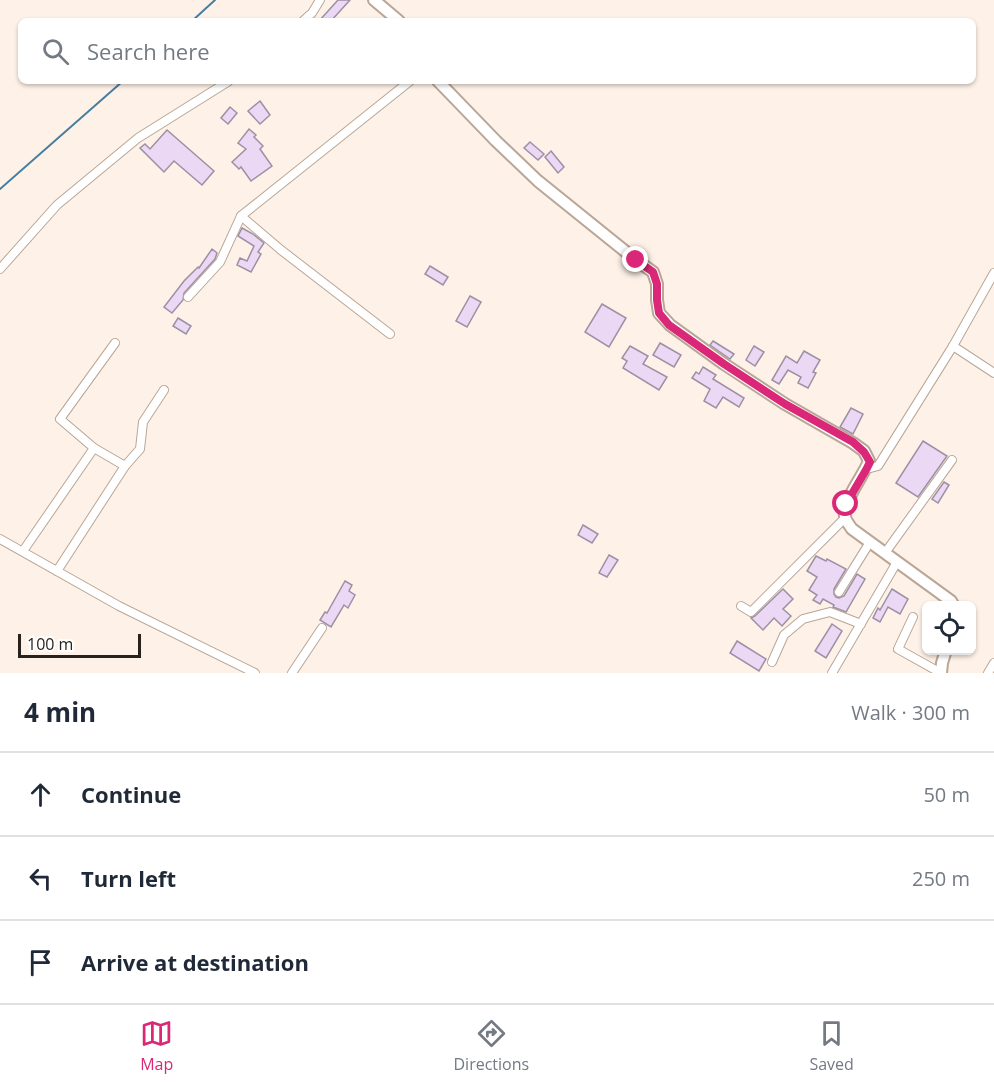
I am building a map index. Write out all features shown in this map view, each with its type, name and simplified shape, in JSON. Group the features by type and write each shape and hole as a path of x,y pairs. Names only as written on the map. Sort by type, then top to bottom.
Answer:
{"street":[{"path":"306,18 320,0"},
{"path":"374,0 395,18"},
{"path":"0,269 57,205 129,145 225,84"},
{"path":"188,297 220,262 241,216 406,84"},
{"path":"441,84 538,181 653,272 657,284 659,313 669,325 785,404 853,442 864,452 870,462 846,504 845,518 852,529 951,601"},
{"path":"241,216 281,250 390,334"},
{"path":"867,468 878,466 953,346 994,273"},
{"path":"115,344 60,419 94,448 125,466"},
{"path":"953,346 994,373"},
{"path":"57,571 125,466 140,449 143,422 164,390"},
{"path":"23,551 94,448"},
{"path":"885,553 952,460"},
{"path":"741,606 751,612 845,518"},
{"path":"0,538 119,606 255,673"},
{"path":"838,592 870,542"},
{"path":"832,673 897,562"},
{"path":"772,662 784,635 803,619 830,612 861,624"},
{"path":"913,617 898,649 941,673 945,655"},
{"path":"292,673 322,628"},
{"path":"988,673 994,663"}],"building":[{"path":"338,0 350,0 334,18 322,18"},
{"path":"260,101 270,115 260,124 248,111"},
{"path":"230,107 237,113 228,124 221,118"},
{"path":"249,129 263,146 260,149 272,166 251,181 241,167 239,169 232,162 246,149 238,143"},
{"path":"167,130 214,171 202,185 174,161 164,172 140,148 145,144 150,149"},
{"path":"530,142 544,154 538,160 524,148"},
{"path":"551,151 564,167 558,173 545,157"},
{"path":"242,228 264,243 251,272 237,265 240,258 247,261 254,246 238,236"},
{"path":"212,249 217,253 215,259 184,293 183,300 172,313 164,307 184,281 199,268"},
{"path":"430,266 448,277 443,285 425,274"},
{"path":"470,296 481,302 467,327 456,321"},
{"path":"602,304 626,318 609,347 585,332"},
{"path":"178,318 191,326 186,334 173,326"},
{"path":"713,341 734,354 730,359 710,345"},
{"path":"660,343 681,355 674,367 653,355"},
{"path":"630,346 648,356 643,364 667,377 659,390 623,368 627,361 622,358"},
{"path":"754,346 764,352 755,366 746,360"},
{"path":"804,351 820,360 808,388 798,383 801,377 788,370 779,384 772,380 786,356 797,363"},
{"path":"703,367 716,375 713,379 744,398 739,407 723,397 716,408 704,401 710,389 692,378 696,372 699,374"},
{"path":"851,408 863,414 853,434 840,427"},
{"path":"923,441 947,456 918,497 896,483"},
{"path":"944,482 949,485 938,503 932,499"},
{"path":"583,525 598,534 592,543 578,535"},
{"path":"609,555 618,560 607,577 599,573"},
{"path":"816,556 846,569 834,589 836,597 844,596 857,574 865,579 846,612 833,607 834,605 823,599 820,604 813,600 817,595 809,590 817,577 807,571"},
{"path":"345,581 352,585 349,591 355,595 348,608 344,605 331,627 320,620 325,612 327,613"},
{"path":"783,589 793,599 783,609 791,616 782,626 774,618 763,630 751,618"},
{"path":"892,589 908,599 900,614 888,607 880,622 873,618"},
{"path":"832,624 842,631 826,658 815,651"},
{"path":"737,641 766,659 759,671 730,653"}],"waterway":[{"path":"195,18 215,0"},
{"path":"0,189 120,84"}],"route":[{"path":"636,260 653,272 657,284 659,313 669,325 785,404 853,442 864,452 870,462 846,504"}]}
